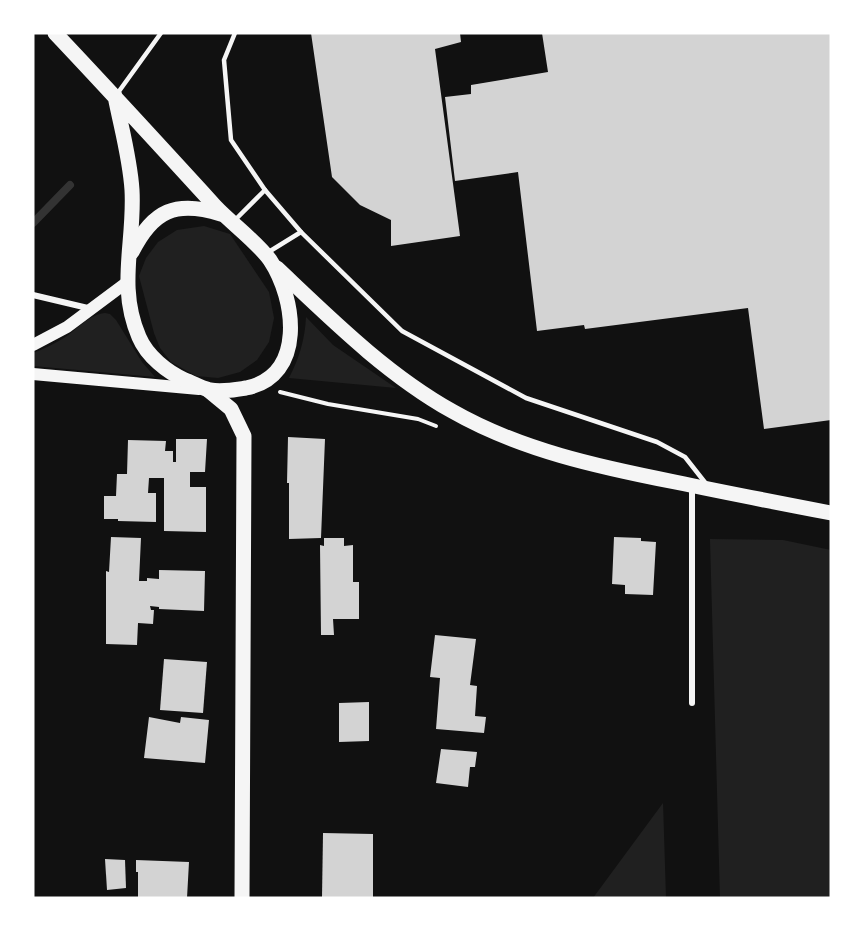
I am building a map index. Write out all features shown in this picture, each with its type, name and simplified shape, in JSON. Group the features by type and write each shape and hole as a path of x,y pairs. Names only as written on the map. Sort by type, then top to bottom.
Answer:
{"main road":[{"path":"55,33 228,219 329,317 407,381 459,415 484,428 561,456 623,472 831,513"},
{"path":"115,96 132,189 132,220 126,283 131,314 140,340 156,361 172,374 208,389 231,409 244,436 242,898"},
{"path":"128,260 142,232 161,214 181,207 202,208 228,219"},
{"path":"33,374 226,392 256,386 275,373 286,357 291,332 291,313 284,290 267,257"},
{"path":"33,345 68,327 126,283"}],"street":[{"path":"33,295 93,309"},
{"path":"692,485 692,703"}],"lane":[{"path":"115,96 161,33"},
{"path":"235,33 224,60 231,140 265,190 301,232 402,331 526,398 657,442 685,457 710,489"},
{"path":"228,219 265,190"},
{"path":"267,257 301,232"}],"path":[{"path":"256,386 328,404 418,419 440,428"}],"shaded area":[{"path":"204,226 230,234 269,292 274,318 269,342 257,360 240,372 218,378 196,376 171,362 160,348 139,276 146,258 158,242 177,230"},
{"path":"110,314 116,320 142,362 155,377 33,366 33,353 64,338 93,316"},
{"path":"306,317 333,345 396,388 289,378 301,349"},
{"path":"710,539 783,540 831,550 831,898 720,898"},
{"path":"663,803 666,898 593,898"}],"building":[{"path":"311,33 460,33 461,42 435,49 460,236 391,246 391,220 360,205 332,177"},
{"path":"542,33 831,33 831,420 764,429 748,308 585,329 584,325 537,331 518,172 455,181 445,97 471,94 471,85 548,72"},
{"path":"288,437 325,439 321,538 289,539"},
{"path":"176,439 207,439 205,472 190,472 190,487 206,487 206,532 164,531 164,478 149,478 148,493 156,493 156,522 104,519 104,496 116,496 117,474 127,474 128,440 166,441 165,451 173,451 173,462 176,462"},
{"path":"111,537 141,538 139,581 147,581 147,578 159,579 159,570 205,571 204,611 159,609 159,607 150,606 151,610 154,610 153,624 138,623 137,645 106,644 106,571 109,572"},
{"path":"614,537 641,538 641,541 656,542 653,595 625,594 625,585 612,584"},
{"path":"324,538 344,538 344,546 353,545 353,582 359,582 359,619 333,619 334,635 321,635 320,545 324,546"},
{"path":"435,635 476,639 470,685 477,686 475,716 486,717 484,733 436,729 440,678 430,677"},
{"path":"164,659 207,662 203,713 160,710"},
{"path":"369,702 369,741 339,742 339,703"},
{"path":"149,717 180,723 181,717 209,720 205,763 144,758"},
{"path":"441,749 477,752 475,767 470,767 468,787 436,783"},
{"path":"323,833 373,834 373,898 322,898"},
{"path":"105,859 125,860 126,888 107,890"},
{"path":"136,860 189,862 187,898 138,898"}],"waterway":[{"path":"33,223 70,185"}]}
